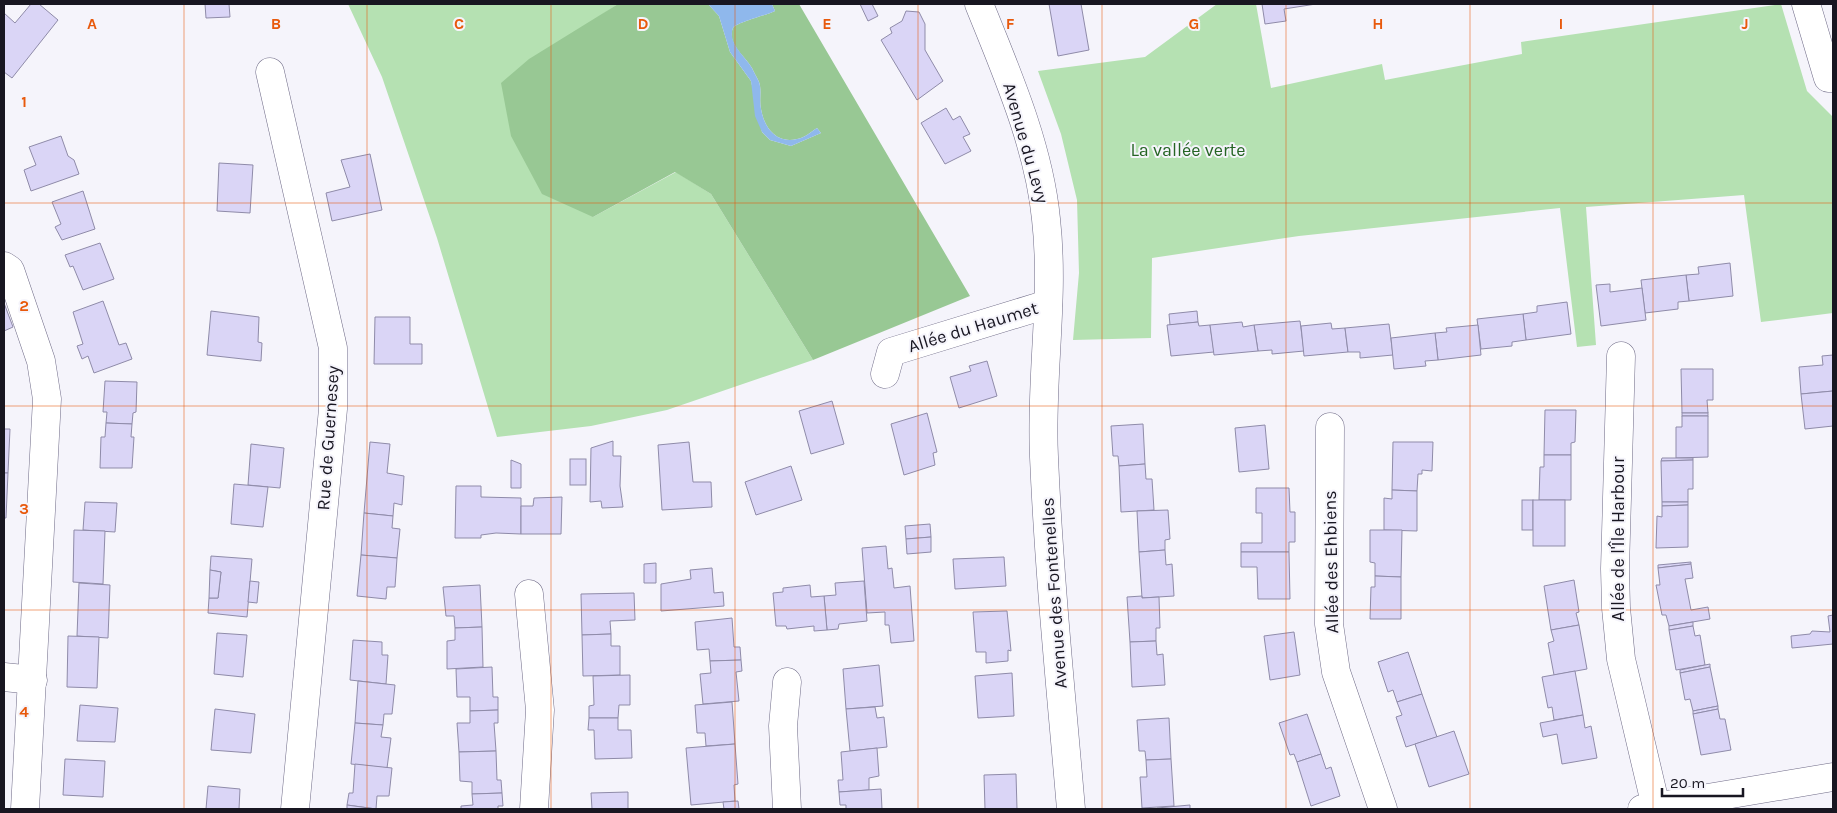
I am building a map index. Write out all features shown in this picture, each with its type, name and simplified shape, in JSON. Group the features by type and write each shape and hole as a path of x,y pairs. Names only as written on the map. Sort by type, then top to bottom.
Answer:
{"street":[{"name":"Avenue du Levy","path":"979,4 1012,88 1035,162 1046,217 1049,261 1045,376"},
{"path":"1806,4 1828,78 1833,78"},
{"name":"Rue de Guernesey","path":"270,72 333,348 333,409 295,809"},
{"path":"4,266 10,270 41,361 47,399 25,809"},
{"name":"Allée du Haumet","path":"884,374 891,352 1048,304"},
{"name":"Allée de l'Île Harbour","path":"1621,356 1615,569 1616,608 1622,659 1649,808"},
{"name":"Avenue des Fontenelles","path":"1045,376 1043,454 1071,809"},
{"name":"Allée des Ehbiens","path":"1330,426 1329,624 1336,672 1382,809"},
{"path":"529,594 540,710 534,809"},
{"path":"4,677 33,680"},
{"path":"787,682 783,726 787,809"},
{"path":"1649,808 1833,777"}],"green space":[{"path":"348,4 618,4 603,14 593,217 676,172 711,194 813,360 667,410 591,426 497,437 437,238 382,77"},
{"path":"618,4 708,4 719,16 730,52 751,81 762,132 770,140 791,146 821,133 817,128 807,135 790,140 783,139 772,133 765,122 760,106 759,82 752,68 734,44 732,34 735,26 775,11 772,4 799,4 970,296 813,360 711,194 675,172 593,217 542,194 511,136 501,83 529,59"},
{"name":"La vallée verte","path":"1217,4 1256,4 1271,88 1382,64 1385,80 1522,54 1521,42 1781,4 1807,91 1833,117 1833,313 1761,322 1744,195 1586,207 1596,345 1577,347 1560,208 1299,236 1152,258 1151,338 1073,340 1079,273 1077,200 1061,134 1038,71 1145,57"}],"water":[{"path":"708,4 772,4 775,11 735,26 732,34 733,39 759,82 760,106 765,122 772,133 783,139 790,140 807,135 817,128 821,133 791,146 770,140 762,132 755,116 751,81 730,52 719,16"}],"building":[{"path":"31,4 39,4 58,20 12,78 4,72 4,13 15,23"},
{"path":"205,4 229,4 230,17 206,18"},
{"path":"860,4 872,4 878,16 868,21"},
{"path":"1049,4 1081,4 1089,50 1058,56"},
{"path":"1262,4 1316,4 1284,9 1286,21 1265,24"},
{"path":"906,11 919,12 925,24 925,50 943,81 917,100 881,40 892,33 890,28 902,21"},
{"path":"946,108 953,120 960,116 970,134 963,137 971,151 945,164 921,123"},
{"path":"61,136 68,156 74,160 79,174 31,191 24,170 36,165 29,147"},
{"path":"370,154 382,210 332,221 326,193 350,187 341,160"},
{"path":"219,163 253,165 250,213 217,211"},
{"path":"83,191 95,229 62,240 55,227 61,224 52,202"},
{"path":"100,243 114,279 83,290 73,266 70,267 65,255"},
{"path":"1730,263 1733,296 1689,301 1686,275 1699,274 1698,267"},
{"path":"1686,275 1689,301 1678,302 1678,309 1645,313 1641,280"},
{"path":"1610,284 1610,292 1642,288 1646,320 1601,326 1596,285"},
{"path":"103,301 119,345 126,343 132,359 94,373 88,356 82,359 77,346 83,344 73,312"},
{"path":"1567,302 1571,334 1526,340 1523,314 1537,312 1537,306"},
{"path":"4,303 13,327 4,331"},
{"path":"211,311 259,317 258,342 262,343 261,361 207,355"},
{"path":"1197,311 1198,322 1170,325 1169,314"},
{"path":"1523,314 1526,340 1512,342 1512,346 1481,349 1477,319"},
{"path":"375,317 410,317 410,344 422,344 422,364 374,364"},
{"path":"1300,321 1304,351 1272,354 1272,350 1258,351 1254,325"},
{"path":"1198,322 1199,326 1210,325 1214,352 1171,356 1167,325"},
{"path":"1242,322 1243,327 1254,325 1258,351 1214,355 1210,325"},
{"path":"1331,323 1332,329 1345,328 1348,352 1304,356 1301,326"},
{"path":"1389,324 1393,355 1360,358 1360,352 1348,352 1345,328"},
{"path":"1478,325 1481,355 1438,360 1435,333 1447,332 1446,328"},
{"path":"1435,333 1438,360 1425,361 1426,366 1394,369 1391,338"},
{"path":"1833,355 1833,391 1801,394 1799,367 1823,365 1822,356"},
{"path":"987,361 997,396 959,408 950,377 971,371 969,366"},
{"path":"1681,369 1713,369 1713,400 1707,400 1708,413 1682,413"},
{"path":"105,381 137,382 136,412 133,413 132,424 106,423 107,412 103,412"},
{"path":"1833,391 1833,426 1805,429 1801,394"},
{"path":"832,401 844,444 811,454 799,411"},
{"path":"1545,410 1576,410 1575,442 1571,443 1571,455 1544,455"},
{"path":"927,413 937,452 933,453 935,465 904,475 891,424"},
{"path":"1682,413 1708,413 1708,416 1682,416"},
{"path":"1682,416 1708,416 1708,457 1676,458 1676,427 1682,427"},
{"path":"106,423 132,424 131,437 134,437 132,468 100,468 101,437 105,437"},
{"path":"1143,424 1145,464 1119,466 1118,456 1113,456 1111,426"},
{"path":"1265,425 1269,469 1239,472 1235,428"},
{"path":"4,429 10,429 8,473 4,473"},
{"path":"613,441 613,456 621,456 620,486 623,507 602,508 601,501 590,502 591,448"},
{"path":"370,442 390,444 387,473 404,476 402,505 394,503 393,516 364,513"},
{"path":"689,442 693,482 711,482 712,507 662,510 658,445"},
{"path":"1393,442 1433,442 1432,471 1422,470 1422,474 1418,474 1417,491 1392,490"},
{"path":"251,444 284,448 280,488 248,485"},
{"path":"1544,455 1571,455 1571,500 1539,500 1540,467 1544,467"},
{"path":"1662,458 1693,458 1693,460 1661,461"},
{"path":"570,459 586,459 586,485 570,485"},
{"path":"511,460 521,464 521,488 511,488"},
{"path":"1693,460 1693,489 1688,489 1688,502 1662,502 1661,461"},
{"path":"1145,464 1146,479 1152,479 1154,510 1121,512 1119,466"},
{"path":"791,466 802,500 756,515 745,482"},
{"path":"4,473 8,473 6,518 4,518"},
{"path":"234,484 268,487 263,527 231,524"},
{"path":"456,486 481,486 481,497 521,498 521,534 496,533 481,535 481,538 455,538"},
{"path":"1256,488 1289,488 1290,512 1295,512 1295,542 1289,542 1289,552 1241,552 1241,543 1262,543 1262,513 1256,513"},
{"path":"1392,490 1417,491 1417,531 1384,530 1384,498 1392,499"},
{"path":"562,497 561,534 521,534 521,506 533,506 534,498"},
{"path":"1522,500 1533,500 1533,530 1522,530"},
{"path":"1533,500 1565,500 1565,546 1533,546"},
{"path":"85,502 117,503 115,532 83,530"},
{"path":"1662,502 1688,502 1688,505 1662,506"},
{"path":"1688,505 1688,547 1656,548 1657,516 1662,517 1662,506"},
{"path":"1168,510 1170,539 1165,540 1165,550 1139,552 1137,511"},
{"path":"364,513 393,516 392,528 400,529 397,558 361,555"},
{"path":"930,524 931,537 906,539 905,526"},
{"path":"74,530 105,531 103,584 73,582"},
{"path":"1370,530 1402,530 1401,577 1375,576 1375,563 1370,562"},
{"path":"931,537 931,552 907,554 906,539"},
{"path":"886,546 888,569 892,568 894,588 910,586 914,641 891,643 889,625 885,625 885,612 867,613 862,548"},
{"path":"1165,550 1166,565 1172,564 1174,596 1142,598 1139,552"},
{"path":"1241,552 1289,552 1290,599 1258,599 1257,567 1241,567"},
{"path":"361,555 397,558 395,587 387,587 386,599 357,596"},
{"path":"211,556 252,559 247,617 208,613 209,598 218,598 221,572 210,570"},
{"path":"1004,557 1006,586 955,589 953,559"},
{"path":"1691,562 1691,564 1658,568 1658,565"},
{"path":"656,563 656,583 644,583 644,564"},
{"path":"1691,564 1693,578 1685,579 1691,610 1708,607 1710,619 1669,626 1666,615 1662,615 1656,585 1660,585 1658,568"},
{"path":"712,568 714,593 723,592 724,606 661,611 661,584 691,579 690,570"},
{"path":"210,570 221,572 218,598 209,598"},
{"path":"1375,576 1401,577 1401,619 1370,619 1371,587 1375,587"},
{"path":"1574,580 1579,612 1576,613 1579,625 1551,630 1544,586"},
{"path":"250,581 259,582 257,603 248,602"},
{"path":"864,581 867,621 839,624 838,629 827,630 824,596 836,595 835,583"},
{"path":"79,583 110,585 108,638 77,636"},
{"path":"480,585 482,627 455,628 454,616 446,616 443,587"},
{"path":"810,585 811,597 824,596 827,630 814,631 814,626 787,629 786,626 776,626 773,593 783,592 783,588"},
{"path":"634,593 635,620 610,621 611,634 582,635 581,594"},
{"path":"1142,596 1142,598 1159,597 1160,628 1156,628 1156,641 1130,642 1127,597"},
{"path":"1007,611 1011,651 1008,650 1008,661 986,663 986,652 976,652 973,612"},
{"path":"1833,615 1833,644 1792,648 1791,636 1810,634 1812,631 1830,632 1828,616"},
{"path":"732,618 734,647 740,647 741,660 710,661 709,649 697,650 695,622"},
{"path":"1693,622 1693,626 1669,630 1669,626"},
{"path":"1579,625 1587,669 1554,675 1548,643 1554,641 1551,630"},
{"path":"1693,626 1695,636 1700,635 1705,665 1676,670 1669,630"},
{"path":"482,627 483,667 447,669 447,641 455,640 455,628"},
{"path":"1294,632 1300,675 1270,680 1264,636"},
{"path":"217,633 247,635 243,677 214,674"},
{"path":"611,634 611,646 620,646 620,675 583,676 582,635"},
{"path":"68,636 99,637 97,688 67,687"},
{"path":"353,640 382,642 382,655 388,655 386,684 350,680"},
{"path":"1156,641 1157,655 1163,654 1165,685 1132,687 1130,642"},
{"path":"1408,652 1422,694 1397,702 1393,690 1388,692 1378,662"},
{"path":"741,660 742,671 736,672 739,701 703,704 700,674 711,673 710,661"},
{"path":"1710,664 1710,667 1680,673 1680,670"},
{"path":"879,665 883,706 846,709 843,669"},
{"path":"492,667 493,697 498,697 498,710 470,711 470,697 457,697 456,669"},
{"path":"1710,667 1718,706 1693,711 1690,699 1685,700 1680,673"},
{"path":"1575,671 1583,715 1554,720 1552,707 1548,708 1542,677"},
{"path":"1012,673 1014,716 978,718 975,676"},
{"path":"630,675 630,705 619,705 618,718 589,718 589,706 594,705 593,676"},
{"path":"358,681 395,685 392,714 384,714 383,725 355,723"},
{"path":"1422,694 1437,737 1406,747 1396,717 1402,715 1397,702"},
{"path":"732,702 735,744 706,746 705,733 697,733 695,705"},
{"path":"80,705 118,708 115,742 77,741"},
{"path":"1718,706 1718,709 1693,714 1693,711"},
{"path":"875,707 877,718 884,717 887,747 850,751 846,709"},
{"path":"215,709 255,714 251,753 211,750"},
{"path":"1718,709 1720,719 1725,719 1731,750 1701,755 1693,714"},
{"path":"498,710 498,723 494,723 496,751 459,752 457,723 470,723 470,711"},
{"path":"1307,714 1321,754 1297,762 1294,754 1290,755 1279,723"},
{"path":"1583,715 1585,728 1591,726 1597,758 1562,764 1557,734 1543,737 1540,723"},
{"path":"589,718 618,718 618,730 631,730 632,758 595,759 594,730 588,730"},
{"path":"1169,718 1171,759 1146,760 1145,751 1139,751 1137,720"},
{"path":"355,723 383,725 381,737 391,738 387,768 351,764"},
{"path":"1454,731 1469,774 1429,787 1415,744"},
{"path":"735,744 738,784 734,785 735,801 691,805 686,748"},
{"path":"877,748 879,776 869,778 869,790 839,792 838,780 843,780 841,752"},
{"path":"496,751 497,780 501,780 502,793 472,794 472,782 460,781 459,752"},
{"path":"1321,754 1326,769 1331,767 1340,796 1311,806 1297,762"},
{"path":"65,759 105,761 103,797 63,795"},
{"path":"1171,759 1174,806 1142,808 1140,777 1147,777 1146,760"},
{"path":"355,764 392,768 389,796 377,796 376,809 347,805 349,793 353,793"},
{"path":"1016,774 1017,809 985,809 984,775"},
{"path":"208,786 240,789 239,809 206,809"},
{"path":"881,789 882,809 846,809 846,805 840,805 839,792"},
{"path":"628,792 628,809 592,809 591,793"},
{"path":"502,793 503,806 498,806 498,809 461,809 461,806 473,805 472,794"},
{"path":"738,801 739,809 724,809 723,802"},
{"path":"347,805 376,809 347,809"},
{"path":"1190,805 1190,809 1157,808"}]}
